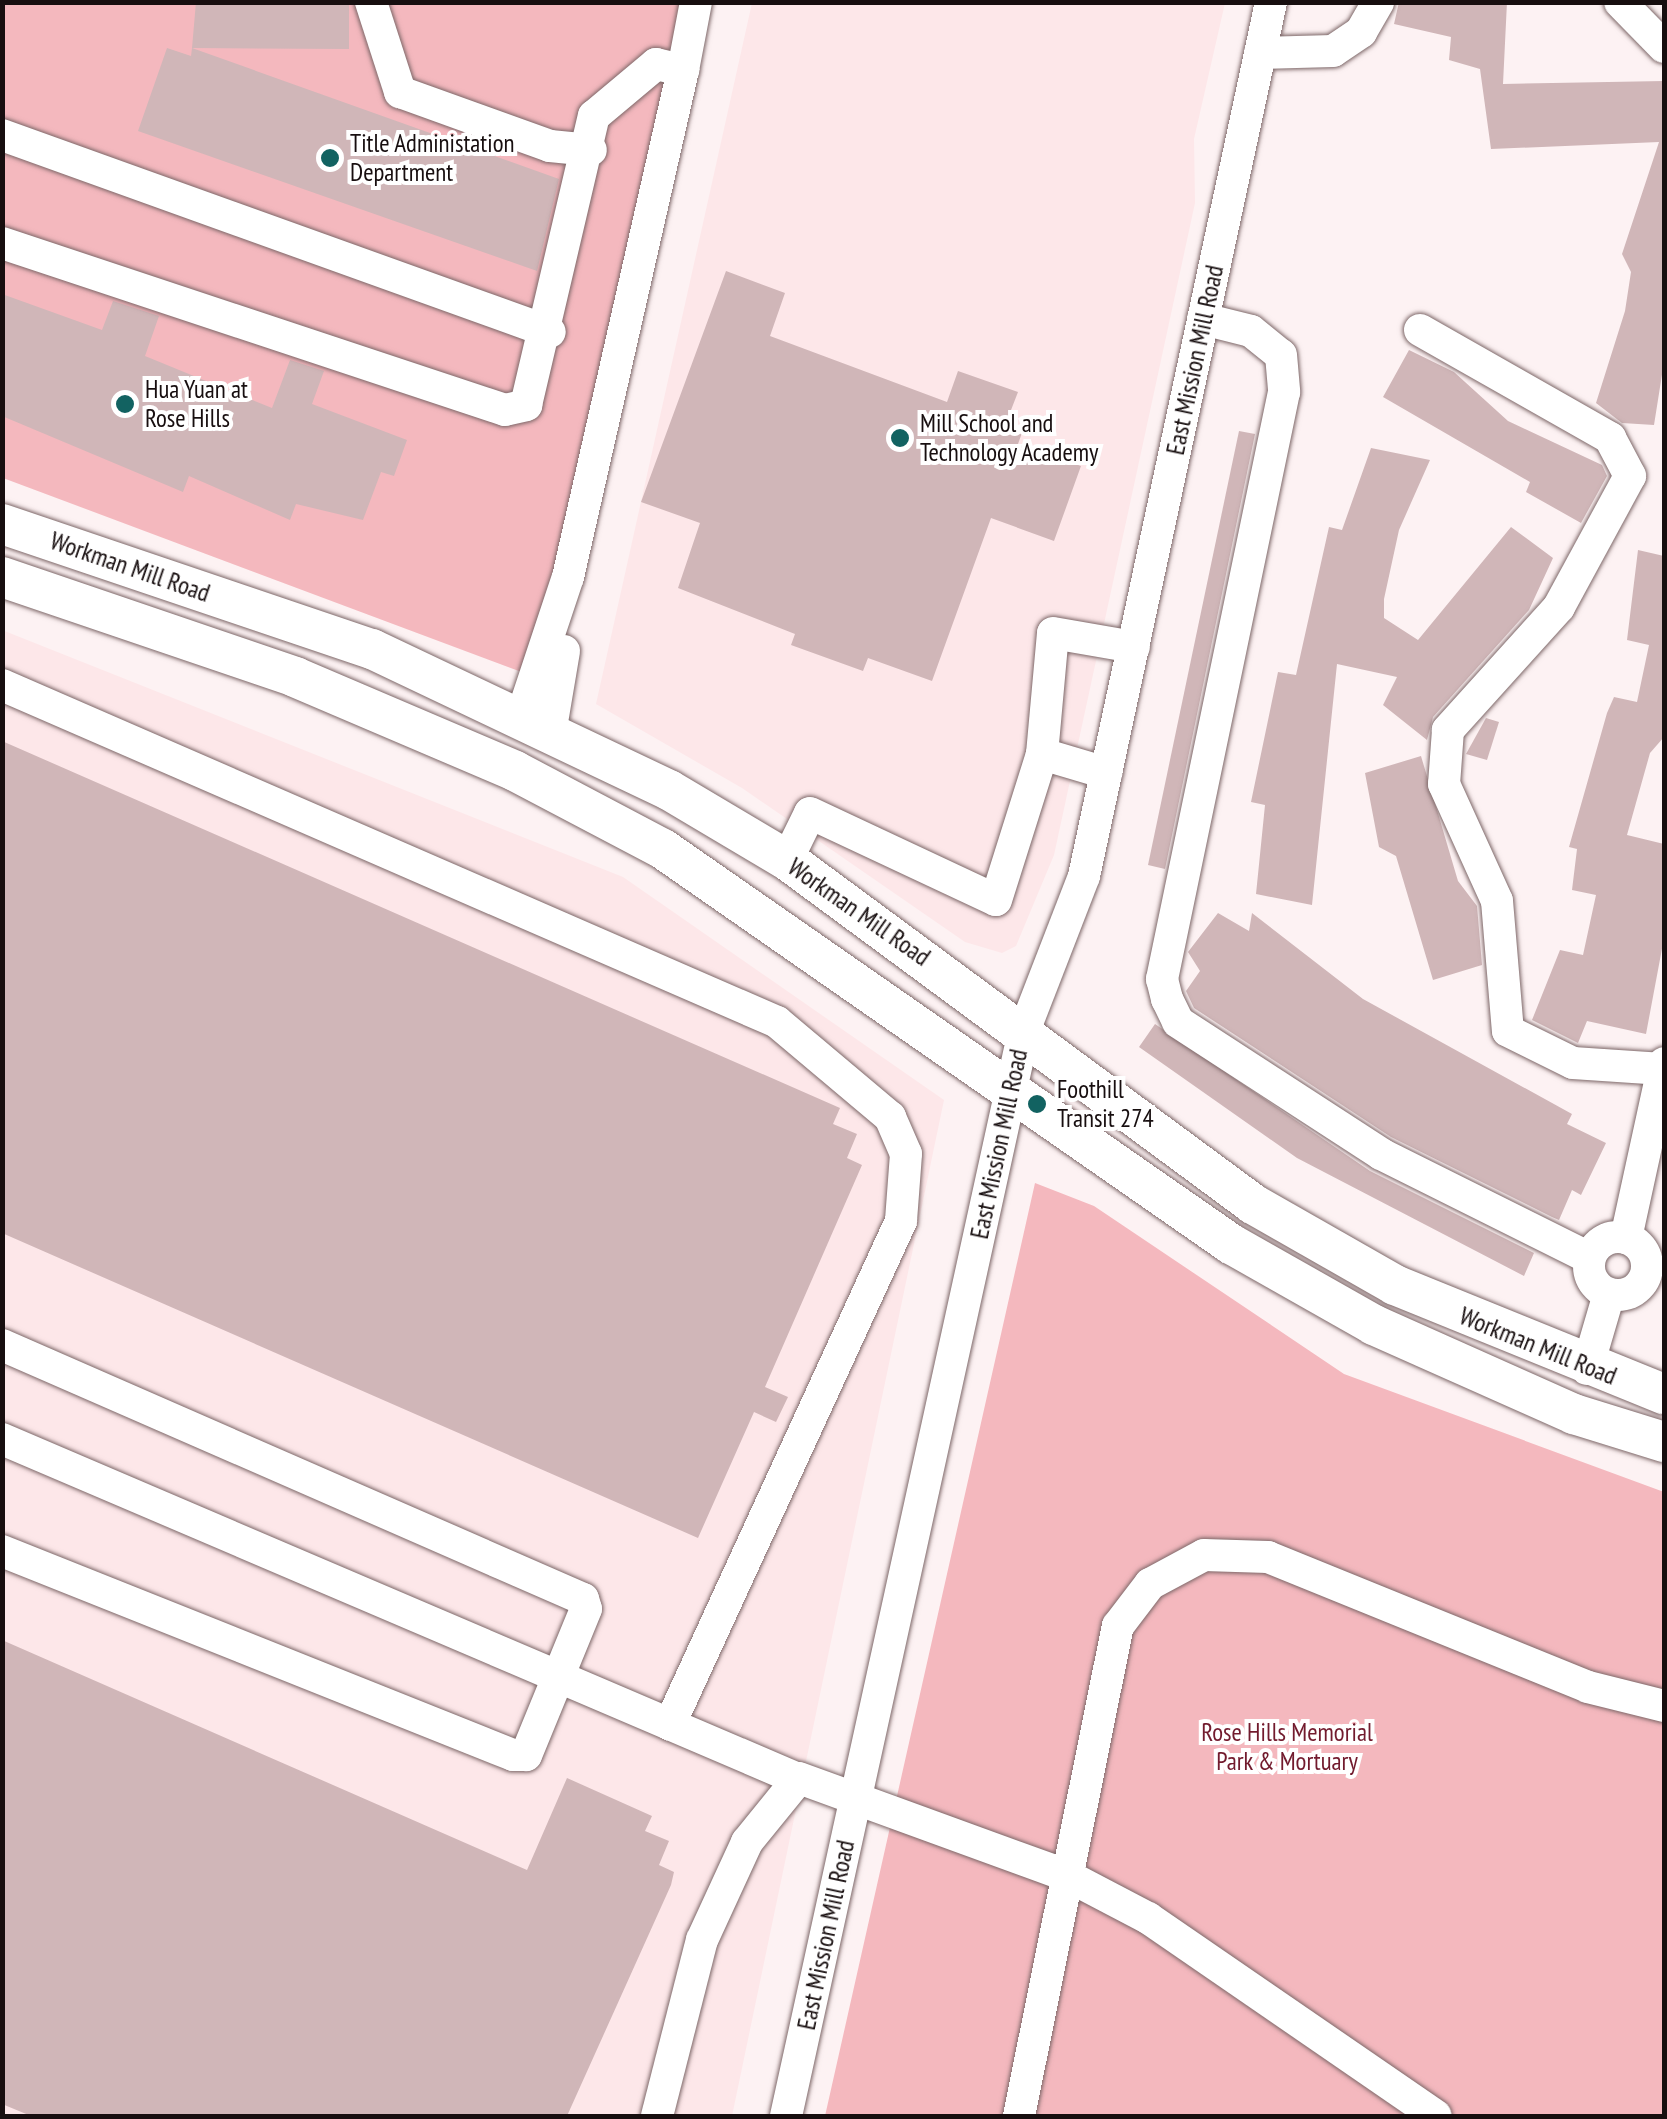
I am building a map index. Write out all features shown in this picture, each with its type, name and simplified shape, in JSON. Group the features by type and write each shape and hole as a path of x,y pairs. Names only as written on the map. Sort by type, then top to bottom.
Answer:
{"main road":[{"name":"Workman Mill Road","path":"2,524 372,649 537,721 787,860 1024,1031 1253,1204 1394,1285 1587,1369 1664,1394"},
{"name":"Workman Mill Road","path":"2,577 295,676 516,771 663,849 1012,1086 1231,1244 1374,1326 1574,1414 1664,1442"},
{"path":"295,676 363,684 515,744 536,743 537,721"},
{"path":"1574,1414 1664,1427"}],"street":[{"path":"371,2 400,92 550,146 590,150"},
{"path":"537,721 696,2"},
{"name":"East Mission Mill Road","path":"786,2116 1024,1031 1084,876 1271,2"},
{"path":"1260,53 1333,51 1361,32 1378,2"},
{"path":"1620,2 1664,47"},
{"path":"2,243 505,410 535,395 590,150 594,116 656,64 683,70"},
{"path":"2,135 550,332"},
{"path":"1204,319 1251,331 1281,355 1284,392 1162,979 1166,999 1178,1022 1381,1154 1590,1258"},
{"path":"1420,330 1610,438 1630,476 1559,607 1448,730 1444,784 1497,902 1508,1031 1573,1063 1664,1066 1626,1238"},
{"path":"787,860 810,813 996,900 1042,754 1054,633 1134,647"},
{"path":"2,685 778,1022 890,1117 906,1154 900,1221 670,1724"},
{"path":"1042,754 1106,772"},
{"path":"1587,1369 1607,1307 1632,1292 1646,1275 1644,1253 1626,1238 1604,1240 1590,1258 1592,1280 1607,1307"},
{"path":"2,1345 582,1599 558,1676 526,1756 513,1755 2,1550"},
{"path":"2,1439 798,1779 1066,1874 1148,1918 1436,2116"},
{"path":"1019,2116 1118,1626 1150,1584 1204,1555 1268,1557 1588,1687 1664,1706"},
{"path":"657,2116 702,1940 746,1842 798,1779"}],"shaded area":[{"name":"Mill School and Technology Academy","path":"752,3 1225,3 1194,139 1195,203 1054,855 1016,946 1002,953 965,942 742,788 596,704"},
{"path":"2,630 623,877 944,1100 732,2116 3,2116"}],"green space":[{"path":"2,3 697,3 535,677 3,478"},
{"name":"Rose Hills Memorial Park & Mortuary","path":"1035,1183 1094,1206 1344,1374 1664,1492 1664,2116 825,2116"}],"building":[{"path":"196,2 349,2 349,49 192,48"},
{"path":"1399,2 1507,2 1503,84 1664,81 1664,362 1654,425 1622,423 1596,403 1625,311 1631,272 1622,254 1659,142 1491,149 1480,69 1449,60 1451,37 1394,24"},
{"path":"167,48 191,56 192,48 559,179 537,271 138,131"},
{"path":"726,271 785,293 770,336 947,402 958,371 1018,392 1006,423 1023,430 1018,444 1081,466 1054,541 991,518 932,681 868,658 863,671 791,645 795,634 678,588 700,523 641,502"},
{"name":"Hua Yuan at Rose Hills","path":"2,294 102,330 113,301 159,316 145,356 272,408 290,360 324,371 312,404 407,440 394,476 381,472 363,520 296,504 290,520 189,476 183,492 2,416"},
{"path":"1409,350 1454,372 1508,421 1602,465 1607,476 1581,523 1526,492 1530,482 1383,397"},
{"path":"1239,431 1255,434 1165,869 1148,865"},
{"path":"1371,448 1430,460 1399,530 1384,599 1384,618 1418,640 1511,527 1553,558 1529,610 1433,717 1427,740 1383,705 1397,677 1337,664 1312,905 1256,894 1265,805 1251,802 1278,672 1296,675 1329,527 1342,530"},
{"path":"1638,550 1664,556 1664,737 1650,753 1627,835 1664,844 1664,938 1646,1034 1587,1021 1578,1043 1532,1020 1560,950 1583,955 1596,895 1572,890 1577,849 1569,847 1614,697 1637,702 1649,645 1627,640"},
{"path":"1486,718 1499,722 1487,760 1466,754"},
{"path":"2,741 840,1108 833,1124 857,1134 847,1158 862,1165 765,1387 788,1397 776,1422 754,1412 698,1538 2,1233"},
{"path":"1421,756 1458,881 1477,906 1482,965 1433,980 1396,856 1379,847 1365,773"},
{"path":"1218,913 1249,931 1252,913 1363,999 1572,1114 1567,1124 1606,1143 1581,1195 1572,1190 1559,1220 1552,1217 1391,1137 1194,1008 1186,991 1200,971 1188,952"},
{"path":"1155,1024 1370,1171 1534,1253 1524,1276 1297,1158 1139,1047"},
{"path":"2,1640 527,1870 567,1778 652,1816 645,1831 669,1841 659,1865 674,1872 671,1885 567,2116 31,2116 2,2104"}],"place":[{"name":"Title Administation Department","path":"330,158"},
{"name":"Hua Yuan at Rose Hills","path":"125,404"},
{"name":"Mill School and Technology Academy","path":"900,438"},
{"name":"Foothill Transit 274","path":"1037,1104"}]}
